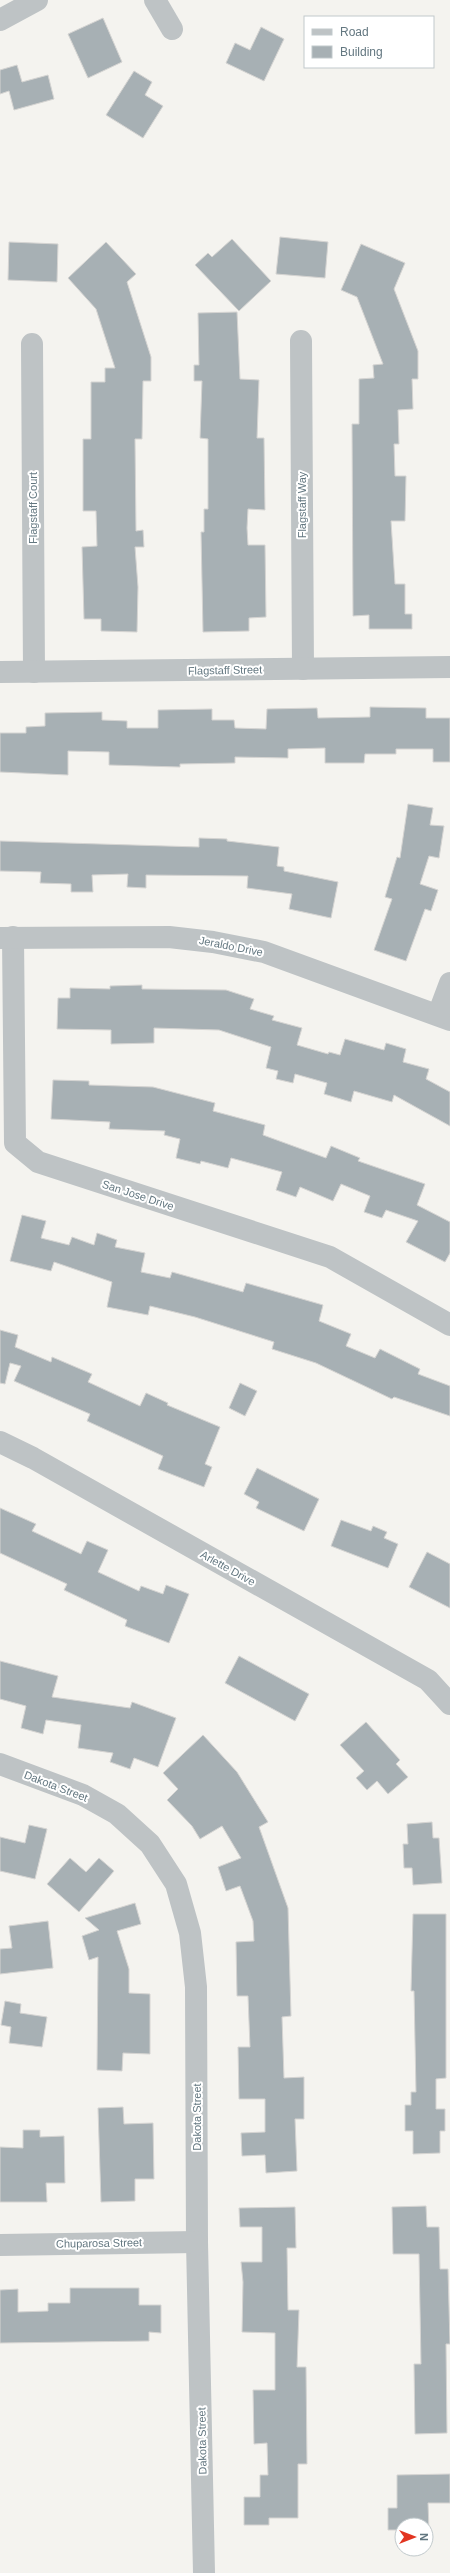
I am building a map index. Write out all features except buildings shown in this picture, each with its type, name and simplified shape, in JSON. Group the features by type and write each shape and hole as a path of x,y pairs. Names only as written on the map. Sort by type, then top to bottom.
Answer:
{"street":[{"path":"0,20 37,0"},
{"path":"155,0 172,29"},
{"name":"Flagstaff Way","path":"301,341 302,669"},
{"name":"Flagstaff Court","path":"32,344 34,672"},
{"name":"Flagstaff Street","path":"0,672 450,667"},
{"name":"Jeraldo Drive","path":"7,938 169,937 213,942 264,952 444,1017"},
{"name":"San Jose Drive","path":"7,938 15,1143 38,1162 330,1257 450,1325"},
{"path":"444,1017 450,983"},
{"name":"Arlette Drive","path":"0,1442 40,1462 428,1680 450,1704"},
{"name":"Dakota Street","path":"0,1764 83,1795 117,1814 150,1844 176,1884 190,1933 196,1987 197,2242 204,2573"},
{"name":"Chuparosa Street","path":"0,2245 197,2242"}]}
